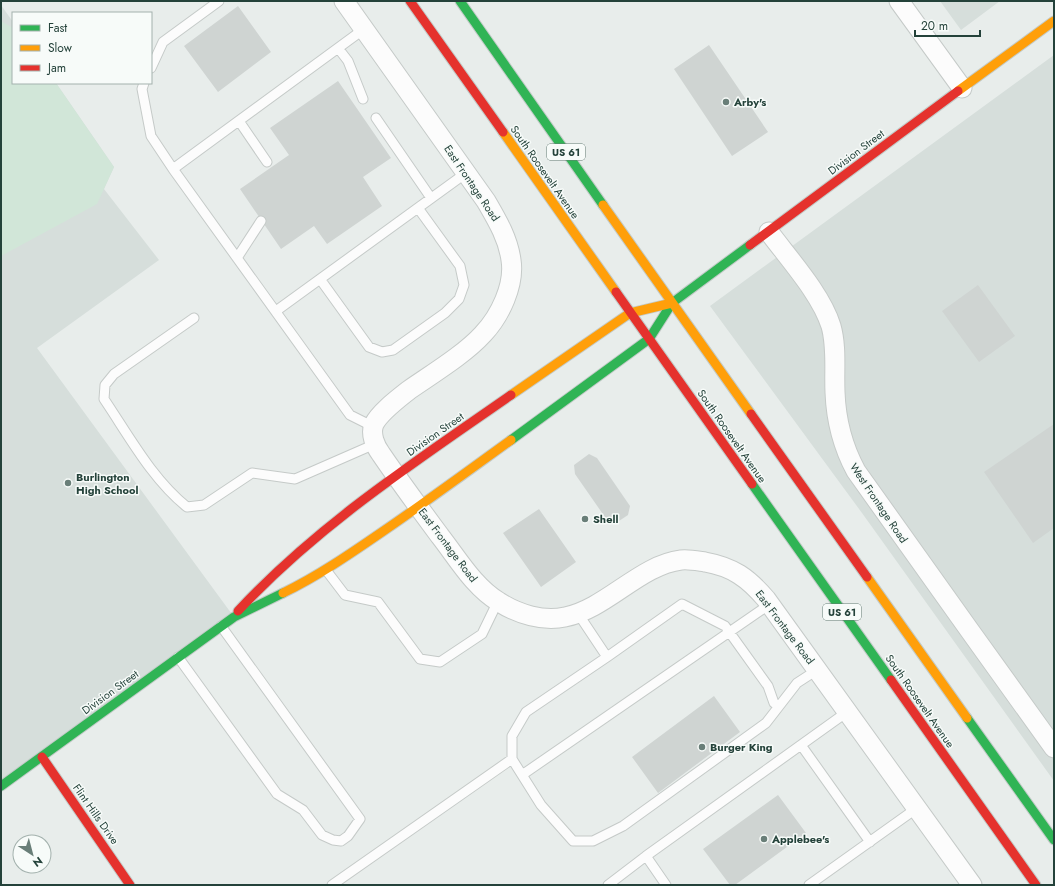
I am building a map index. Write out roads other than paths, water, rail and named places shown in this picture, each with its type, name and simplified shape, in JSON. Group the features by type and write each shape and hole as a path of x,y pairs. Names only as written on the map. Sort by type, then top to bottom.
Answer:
{"main road":[{"name":"South Roosevelt Avenue","path":"410,1 1036,885"},
{"name":"US 61","path":"460,1 672,303 1054,840"},
{"name":"Division Street","path":"1,786 234,617 300,585 326,570 419,507 649,339 672,303 1054,21"},
{"name":"Division Street","path":"234,617 259,588 290,558 396,476 630,313 672,303"},
{"name":"Flint Hills Drive","path":"42,757 130,885"}],"street":[{"name":"East Frontage Road","path":"344,1 466,173 498,222 507,241 512,262 511,276 506,296 496,316 484,334 466,350 400,398 380,415 374,423 374,436 378,450 396,476 472,578 498,601 515,611 547,618 565,618 580,613 597,604 648,572 666,564 681,560 720,565 737,572 752,584 770,604 972,885"},
{"path":"899,1 962,88"},
{"name":"West Frontage Road","path":"769,232 812,289 825,310 831,326 835,353 835,393 839,421 844,444 856,471 1054,748"}],"lane":[{"path":"152,66 163,42 219,1"},
{"path":"173,169 364,29"},
{"path":"338,48 348,61 363,99"},
{"path":"144,84 142,89 151,136 173,169 350,415 374,436 295,479 252,473 204,505 187,508 177,499 150,468 104,399 105,385 114,374 194,318"},
{"path":"376,118 431,198"},
{"path":"239,121 267,162"},
{"path":"276,311 466,173"},
{"path":"320,279 369,347 382,352 394,350 431,324 459,299 464,285 460,266 418,208"},
{"path":"237,258 262,221"},
{"path":"326,570 345,595 378,602 420,659 440,662 482,634 498,601"},
{"path":"779,706 774,703 768,686 725,626 682,604 526,712 512,736 512,759 541,805 573,841 593,840 623,826 766,723 779,706 796,683 817,670"},
{"path":"522,774 770,604"},
{"path":"580,613 583,621 607,657"},
{"path":"178,657 278,794 303,810 322,835 333,840 341,841 348,836 360,819 221,626"},
{"path":"608,885 646,856 848,712"},
{"path":"801,745 870,842"},
{"path":"332,885 512,759"},
{"path":"809,885 917,808"},
{"path":"646,856 666,885"}],"place":[{"name":"Arby's","path":"726,102"},
{"name":"Burlington High School","path":"68,483"},
{"name":"Shell","path":"585,519"},
{"name":"Burger King","path":"702,747"},
{"name":"Applebee's","path":"764,839"}]}
